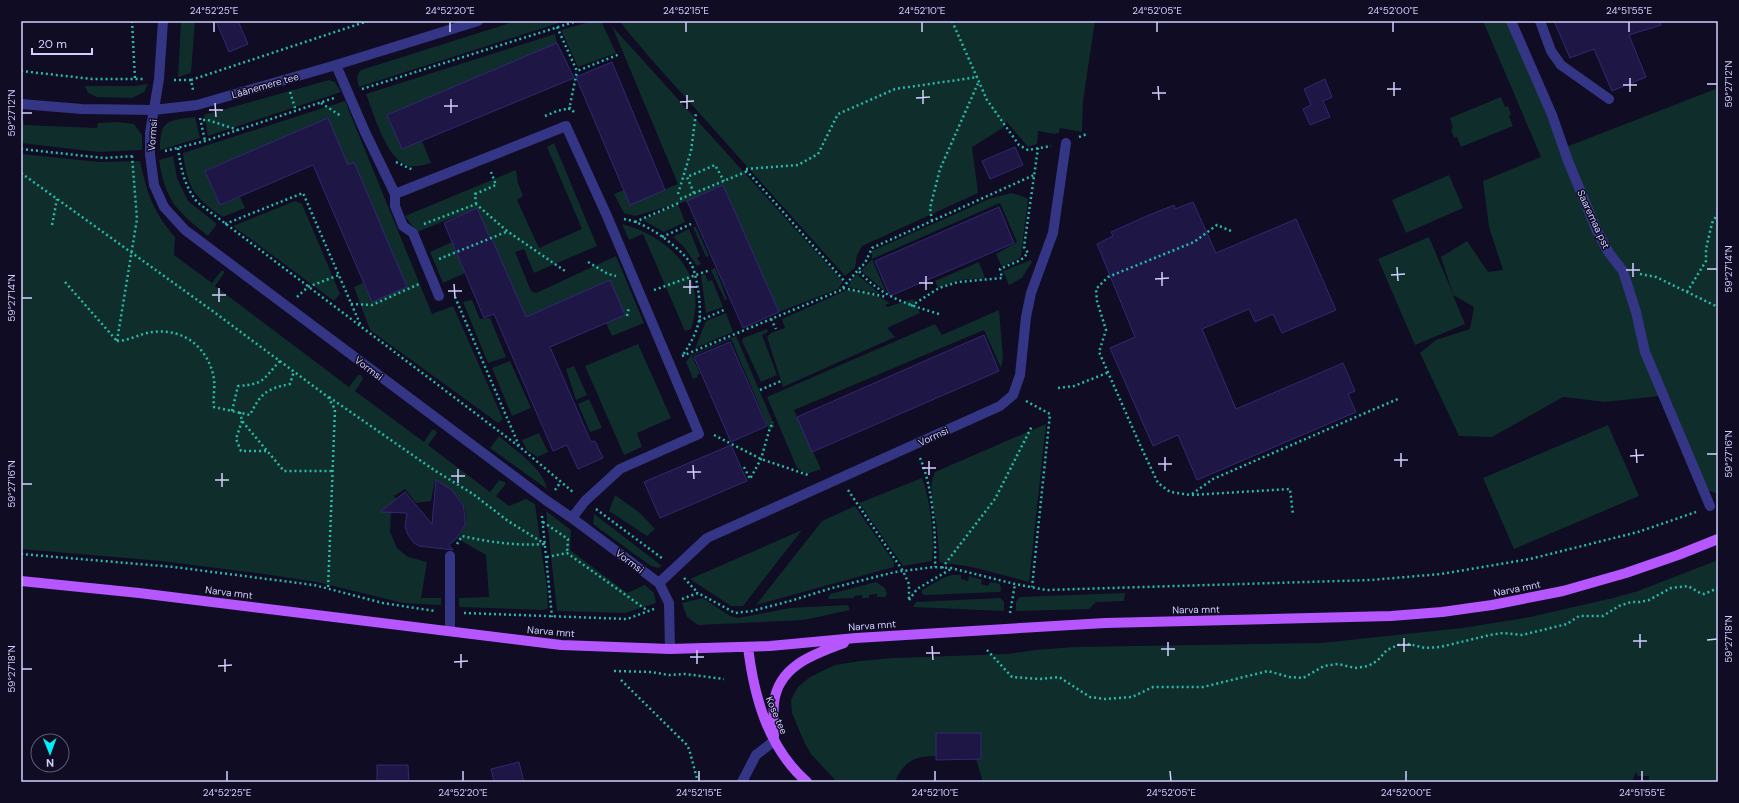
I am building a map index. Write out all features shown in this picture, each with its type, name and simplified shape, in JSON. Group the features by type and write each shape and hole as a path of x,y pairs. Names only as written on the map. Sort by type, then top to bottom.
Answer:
{"main road":[{"name":"Narva mnt","path":"21,581 155,595 561,645 670,649 748,647 856,638 1105,623 1383,616 1442,612 1492,605 1564,591 1626,573 1718,539"},
{"path":"774,741 776,696 781,682 787,673 806,658 856,638"},
{"name":"Kose tee","path":"748,647 756,697 774,741 792,766 807,782"}],"street":[{"name":"Vormsi","path":"163,21 159,79 150,132 150,155 154,185 164,207 185,230 547,502 572,518 659,583 669,603 670,649"},
{"name":"Läänemere tee","path":"21,104 82,109 154,110 197,105 336,65 478,21"},
{"name":"Saaremaa pst","path":"1511,21 1552,115 1568,161 1597,231 1609,253 1623,271 1636,312 1644,352 1710,506"},
{"path":"1540,21 1551,51 1561,65 1609,99"},
{"path":"336,65 395,194 395,206 403,226 413,233 439,296"},
{"path":"395,194 566,126 641,295 698,434 620,468 585,501 572,518"},
{"path":"1013,395 1020,375 1026,317 1031,293 1054,233 1066,143"},
{"name":"Vormsi","path":"659,583 708,538 1000,406 1013,395"},
{"path":"450,556 450,631"},
{"path":"742,782 756,755 774,741"}],"path":[{"path":"132,21 135,79"},
{"path":"21,71 92,78 191,80 367,21"},
{"path":"364,96 361,90 577,21"},
{"path":"952,21 987,100 1019,145 1028,150 1066,143 1087,134"},
{"path":"557,27 577,71 566,126"},
{"path":"577,71 620,54"},
{"path":"635,222 681,201 694,193 748,171 746,170 798,165 818,154 838,114 895,89 978,77"},
{"path":"191,80 205,141"},
{"path":"932,221 930,208 940,169 979,81"},
{"path":"21,149 104,158 150,155 205,141 348,94"},
{"path":"540,119 557,111 570,108"},
{"path":"678,194 691,151 696,113"},
{"path":"200,120 208,120 238,130"},
{"path":"178,148 183,179 189,192 197,202 520,448 560,483 675,569 698,593 735,613 752,611 840,586 903,571 934,567 951,568 1046,590 1363,580 1441,574 1530,559 1638,532 1681,518 1710,506"},
{"path":"911,306 939,288 958,282 1002,278 1000,269 1021,260 1028,253 1024,247 1038,148"},
{"path":"117,341 133,253 137,219 132,156"},
{"path":"487,158 496,185 476,194 476,204 507,231 565,271"},
{"path":"395,161 413,170 420,168"},
{"path":"694,193 687,177 715,165 724,180"},
{"path":"748,171 846,283"},
{"path":"21,173 133,253 328,397 434,470 473,494 508,522 545,544"},
{"path":"668,362 841,290 865,263 872,248 1034,176"},
{"path":"225,224 303,193 361,327"},
{"path":"52,225 57,199"},
{"path":"422,225 476,204"},
{"path":"1688,292 1706,261 1706,250 1712,223 1718,213"},
{"path":"607,216 635,222 647,227 672,243 692,265 700,300 699,321 693,338 683,355"},
{"path":"662,237 691,224"},
{"path":"1231,231 1217,225 1194,242 1108,277 1096,289 1097,301 1106,330 1099,352 1107,373 1158,483 1170,492 1191,495 1290,489 1293,515"},
{"path":"434,261 507,231"},
{"path":"588,262 608,274 620,278"},
{"path":"641,295 710,270"},
{"path":"858,270 865,278 888,296 911,306 939,314"},
{"path":"1623,271 1656,277 1718,307"},
{"path":"287,306 308,287 338,275"},
{"path":"65,282 117,341"},
{"path":"351,304 372,305 421,283"},
{"path":"842,288 861,290 883,297 888,296"},
{"path":"439,296 452,291 520,448"},
{"path":"699,321 726,309"},
{"path":"771,320 776,329"},
{"path":"117,341 154,332 170,333 184,337 200,347 207,356 212,368 214,382 214,407 250,415 265,391 290,384 294,372"},
{"path":"232,411 238,386 253,385 262,382 280,361"},
{"path":"1058,388 1074,386 1107,373"},
{"path":"760,390 781,381"},
{"path":"1013,395 1050,414 1032,587"},
{"path":"328,397 335,409 328,589"},
{"path":"1191,495 1213,479 1400,398"},
{"path":"240,412 242,420 284,471 333,471"},
{"path":"242,420 236,439 241,451 266,451"},
{"path":"744,467 750,479 761,459 773,422"},
{"path":"942,568 995,499 1032,426"},
{"path":"698,434 715,435 761,459 812,476"},
{"path":"915,445 926,471 936,541 934,567"},
{"path":"840,478 903,571 909,584 909,600 917,589 951,568"},
{"path":"552,617 542,515 547,502 560,483"},
{"path":"543,522 568,540 567,554"},
{"path":"450,556 462,536 490,542 526,545 545,544"},
{"path":"21,554 174,567 314,585 384,603 450,612 626,619 698,593"},
{"path":"547,557 567,554 648,611"},
{"path":"1010,613 1015,584"},
{"path":"987,650 1012,677 1039,679 1059,677 1090,697 1105,699 1126,698 1138,695 1153,687 1203,687 1228,679 1268,671 1289,677 1303,678 1324,666 1338,664 1355,668 1368,666 1377,661 1387,650 1398,645 1409,644 1425,648 1440,647 1490,635 1503,633 1522,634 1567,624 1579,616 1603,616 1619,606 1631,602 1649,600 1671,588 1688,586 1704,594 1718,588"},
{"path":"561,617 561,623"},
{"path":"614,671 651,672 669,675 685,674 724,680"},
{"path":"622,680 686,744 689,749 698,782"}],"green space":[{"path":"181,21 195,21 191,73 178,77"},
{"path":"516,21 565,21 359,87 357,78 361,70"},
{"path":"593,21 601,21 616,53 578,67 561,30"},
{"path":"619,21 1095,21 1083,101 1082,132 1060,128 1059,133 1054,134 1038,131 1037,144 1028,147 1006,121 1003,128 972,147 978,193 862,246 857,255 855,268 845,276 650,58"},
{"path":"1483,21 1507,21 1561,149 1718,88 1718,494 1707,490 1669,395 1605,402 1563,397 1492,437 1459,436 1420,353 1436,340 1470,329 1474,307 1453,295 1465,324 1415,345 1378,259 1429,237 1453,294 1441,257 1467,241 1488,272 1503,270 1489,227 1483,181 1541,157"},
{"path":"612,26 843,282 838,289 779,312 723,185 687,201 635,216 624,213 614,194 624,190 630,204 678,184"},
{"path":"555,34 557,43 387,115 402,149 422,141 431,163 418,166 409,166 399,160 392,153 381,134 366,94"},
{"path":"329,80 335,82 341,92 208,136 204,115"},
{"path":"148,84 144,92 132,98 97,97 88,93 85,86 134,86"},
{"path":"1501,97 1505,107 1508,106 1511,115 1509,116 1513,126 1461,147 1457,137 1454,138 1450,118"},
{"path":"345,101 432,314 453,306 503,419 498,423 370,330 354,287 363,283 372,302 407,287 354,163 348,165 328,118 205,171 220,205 240,197 245,208 223,217 205,204 194,191 190,183 183,153"},
{"path":"195,117 200,138 160,150 162,132 167,123 178,119"},
{"path":"21,119 23,119 24,125 97,128 98,123 118,122 134,124 142,135 142,150 98,152 21,143"},
{"path":"554,143 597,246 534,273 524,249 515,252 531,291 536,293 616,256 644,323 612,336 606,323 625,315 610,280 516,321 520,303 492,239 457,254 465,273 443,283 430,252 485,227 477,208 417,232 405,216 516,170 518,183 523,196 517,200 539,248 582,229 547,147"},
{"path":"21,154 100,162 140,161 145,183 152,202 161,219 175,237 174,255 212,283 221,271 224,271 215,286 349,387 358,375 361,375 363,379 355,391 424,442 432,430 435,430 437,433 428,445 490,492 499,480 505,482 505,485 496,496 509,506 526,499 535,504 547,589 548,608 544,610 459,607 459,598 489,597 486,555 458,539 466,522 465,508 457,496 447,487 435,480 431,501 416,503 405,489 394,496 400,503 391,512 390,532 397,548 408,557 427,562 421,598 441,598 441,605 403,603 317,582 257,573 161,561 21,549"},
{"path":"173,156 177,178 188,201 217,224 208,236 180,212 169,196 159,160"},
{"path":"1449,175 1463,208 1406,233 1392,200"},
{"path":"1011,193 1028,199 1021,256 1002,267 996,254 1017,242 1000,203 872,259 872,251 989,199"},
{"path":"295,201 302,204 340,294 334,301 233,226"},
{"path":"678,204 685,222 664,232 643,220"},
{"path":"622,224 640,230 656,238 670,249 682,262 690,276 695,292 695,310 691,329 685,331 643,234 629,240"},
{"path":"693,227 696,227 709,256 706,257"},
{"path":"689,229 700,256 697,258 701,264 697,266 684,247 673,237"},
{"path":"872,259 886,292 861,271"},
{"path":"1031,260 1032,262 1022,278 1009,285 1003,271"},
{"path":"979,262 985,278 959,280 938,288 935,281"},
{"path":"715,268 727,299 725,300 711,270"},
{"path":"705,274 708,281 712,280 723,307 706,313 701,275"},
{"path":"857,274 880,294 848,287 852,279"},
{"path":"847,290 858,290 875,295 890,303 885,305 887,307 913,299 920,313 887,328 895,337 783,387 767,337 771,333 785,328 782,319"},
{"path":"472,300 480,319 490,318 506,357 488,363 463,302"},
{"path":"999,310 1003,357 1001,368 984,330 794,410 821,469 807,474 797,468 767,397 935,324 942,335"},
{"path":"726,313 733,332 695,348 706,321"},
{"path":"767,329 768,332 762,335 777,375 761,382 742,341 743,338"},
{"path":"736,336 775,427 769,429 731,339 692,356 700,374 697,375 698,377 693,379 686,362 691,355"},
{"path":"638,344 671,418 637,433 642,447 624,455 585,366"},
{"path":"510,361 531,408 512,416 492,368"},
{"path":"574,366 587,395 576,400 566,369"},
{"path":"589,399 602,428 590,432 578,404"},
{"path":"1046,424 1029,582 972,567 939,562 936,524 931,494 932,479 935,472"},
{"path":"1608,425 1639,496 1514,549 1483,478"},
{"path":"539,433 548,452 537,457 527,450 522,440"},
{"path":"499,436 528,460 540,474 547,489 490,448"},
{"path":"922,478 925,486 931,519 933,542 932,561 903,566 859,503"},
{"path":"615,495 640,513 655,529 647,536 609,511"},
{"path":"855,506 894,562 894,567 756,605 822,521"},
{"path":"546,511 571,530 570,550 627,593 645,585 654,593 656,603 625,613 557,611"},
{"path":"594,514 662,566 658,568 651,566 593,524"},
{"path":"802,530 743,606 731,606 690,579"},
{"path":"1718,560 1718,782 1649,782 1649,776 1638,776 1636,772 1632,782 983,782 976,759 981,759 980,733 936,733 936,756 922,757 911,761 902,769 895,782 837,782 811,754 805,744 792,713 791,700 798,687 810,677 835,665 893,658 1008,654 1075,647 1321,643 1462,628 1530,617 1613,598 1638,591"},
{"path":"952,575 961,575 961,579 968,581 969,576 982,580 981,584 988,586 990,582 1000,584 1001,590 1000,592 922,594 922,590 943,578"},
{"path":"876,582 885,588 887,594 885,597 877,597 877,594 869,595 869,598 862,598 862,595 854,596 854,598 828,598 830,594"},
{"path":"1125,593 1124,601 1096,602 1089,609 1016,611 1016,602 1019,597"},
{"path":"703,598 730,616 738,618 790,608 848,605 850,610 804,620 698,625 687,617 682,603"},
{"path":"1000,598 1004,602 1004,611 913,607 916,602"}],"building":[{"path":"216,21 238,21 248,44 229,52"},
{"path":"1554,21 1660,21 1661,25 1629,35 1646,77 1612,91 1594,49 1570,58"},
{"path":"557,43 574,78 402,149 387,115"},
{"path":"612,62 665,190 630,205 576,77"},
{"path":"1325,79 1332,97 1323,101 1330,117 1310,125 1303,109 1311,105 1304,89"},
{"path":"328,118 348,165 354,162 407,287 372,302 313,165 220,205 205,171"},
{"path":"1015,147 1023,165 990,179 982,161"},
{"path":"723,185 779,312 743,328 687,201"},
{"path":"1193,202 1216,253 1296,219 1336,310 1282,333 1273,314 1255,322 1249,309 1202,329 1236,409 1343,363 1355,391 1348,394 1356,412 1197,480 1178,435 1153,446 1110,348 1135,337 1097,244 1113,236 1111,232 1147,216 1174,205 1175,209"},
{"path":"999,207 1014,243 890,296 875,261"},
{"path":"477,208 526,317 610,280 625,315 550,347 591,442 595,441 603,458 578,469 567,445 553,451 494,314 484,318 444,223"},
{"path":"984,335 999,371 812,452 797,417"},
{"path":"730,342 767,426 731,442 694,357"},
{"path":"731,445 747,481 660,518 644,482"},
{"path":"436,480 452,490 463,505 465,525 456,539 449,545 453,550 419,546 414,543 408,535 405,527 407,513 380,512 405,492 432,524"},
{"path":"936,733 981,733 981,759 936,760"},
{"path":"519,762 524,782 494,782 491,769"},
{"path":"377,765 408,765 409,782 377,782"}]}
